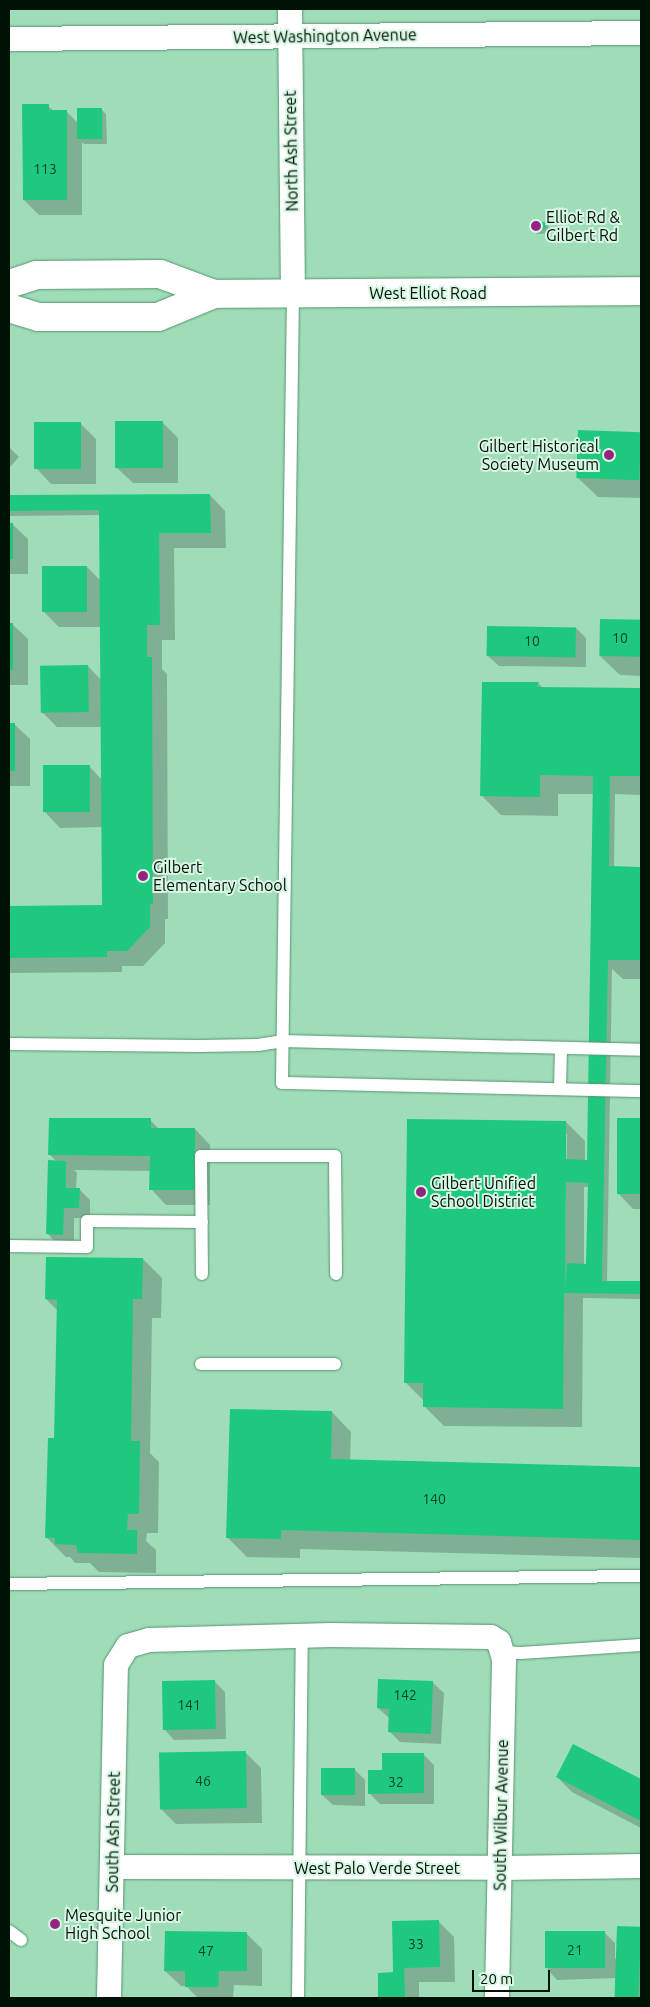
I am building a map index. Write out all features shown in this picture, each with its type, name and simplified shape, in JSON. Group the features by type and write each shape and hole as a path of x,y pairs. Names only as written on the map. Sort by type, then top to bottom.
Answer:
{"main road":[{"name":"West Elliot Road","path":"9,284 36,275 160,274 214,294 641,291"},
{"name":"West Elliot Road","path":"9,308 39,317 158,316 214,294"}],"street":[{"name":"North Ash Street","path":"290,9 293,294"},
{"name":"West Washington Avenue","path":"9,39 641,33"},
{"path":"302,1636 496,1645"},
{"name":"South Ash Street","path":"110,1998 116,1665 128,1646 149,1640 302,1636"},
{"name":"South Wilbur Avenue","path":"496,1645 504,1660 497,1998"},
{"name":"West Palo Verde Street","path":"112,1867 500,1868 641,1866"}],"lane":[{"path":"293,294 282,1083 641,1091"},
{"path":"9,1044 199,1046 258,1045 282,1040 641,1050"},
{"path":"560,1089 561,1048"},
{"path":"202,1274 201,1156 335,1156 336,1274"},
{"path":"9,1246 87,1247 88,1221 202,1222"},
{"path":"201,1364 335,1364"},
{"path":"9,1584 641,1576"},
{"path":"298,1998 302,1636"},
{"path":"496,1645 521,1653 641,1645"},
{"path":"9,1931 21,1940"}],"building":[{"path":"22,104 49,104 49,110 67,110 67,200 23,200"},
{"path":"77,108 102,108 102,139 77,139"},
{"path":"545,222 546,229 530,229 530,223"},
{"path":"115,421 163,421 163,468 115,468"},
{"path":"34,422 81,422 81,469 34,469"},
{"name":"Gilbert Historical Society Museum","path":"578,430 641,432 639,480 576,478"},
{"path":"210,494 211,533 159,533 160,625 147,625 147,657 152,657 153,904 150,904 150,927 127,951 107,951 107,957 9,958 9,906 102,905 99,510 9,511 9,495"},
{"path":"9,523 13,523 13,559 9,559"},
{"path":"42,566 87,566 87,612 42,612"},
{"path":"600,619 641,620 640,657 599,656"},
{"path":"9,623 13,623 13,670 9,670"},
{"path":"487,626 576,628 575,658 486,656"},
{"path":"88,665 89,712 41,713 40,666"},
{"path":"482,682 539,682 537,687 641,688 641,776 610,776 609,866 641,867 641,960 608,960 602,1281 641,1281 641,1294 564,1293 563,1409 423,1407 423,1383 404,1383 407,1119 566,1121 566,1159 587,1160 593,776 540,775 540,797 480,796","holes":["566,1182 588,1183 586,1264 567,1263 565,1289"]},
{"path":"9,723 15,723 15,771 9,771"},
{"path":"43,765 90,765 90,812 43,812"},
{"path":"49,1118 151,1118 151,1128 195,1128 195,1190 149,1190 150,1156 48,1155"},
{"path":"617,1118 641,1118 641,1194 617,1194"},
{"path":"48,1160 66,1161 66,1188 80,1188 79,1208 64,1208 63,1235 46,1234"},
{"path":"46,1257 143,1258 142,1299 133,1299 131,1441 140,1441 139,1514 128,1514 127,1530 137,1530 137,1554 78,1553 76,1545 55,1544 55,1538 45,1538 48,1438 54,1438 57,1300 45,1299"},
{"path":"230,1409 332,1411 331,1459 641,1467 641,1540 281,1530 281,1539 226,1538"},
{"path":"378,1679 433,1681 431,1734 388,1732 389,1709 377,1708"},
{"path":"215,1680 216,1729 163,1730 162,1681"},
{"path":"573,1744 641,1779 641,1821 556,1777"},
{"path":"246,1751 247,1808 160,1810 159,1753"},
{"path":"382,1753 424,1753 424,1793 368,1794 368,1770 382,1770"},
{"path":"321,1768 355,1768 355,1795 321,1795"},
{"path":"439,1920 440,1967 404,1968 405,1998 378,1998 378,1973 393,1972 392,1921"},
{"path":"617,1926 641,1927 639,1998 615,1997"},
{"path":"165,1931 247,1932 247,1971 219,1971 218,1987 185,1987 185,1971 164,1971"},
{"path":"545,1931 605,1931 605,1968 545,1968"}],"place":[{"name":"Elliot Rd & Gilbert Rd","path":"536,226"},
{"name":"Gilbert Historical Society Museum","path":"609,455"},
{"name":"Gilbert Elementary School","path":"143,876"},
{"name":"Gilbert Unified School District","path":"421,1192"},
{"name":"Mesquite Junior High School","path":"55,1924"}]}
